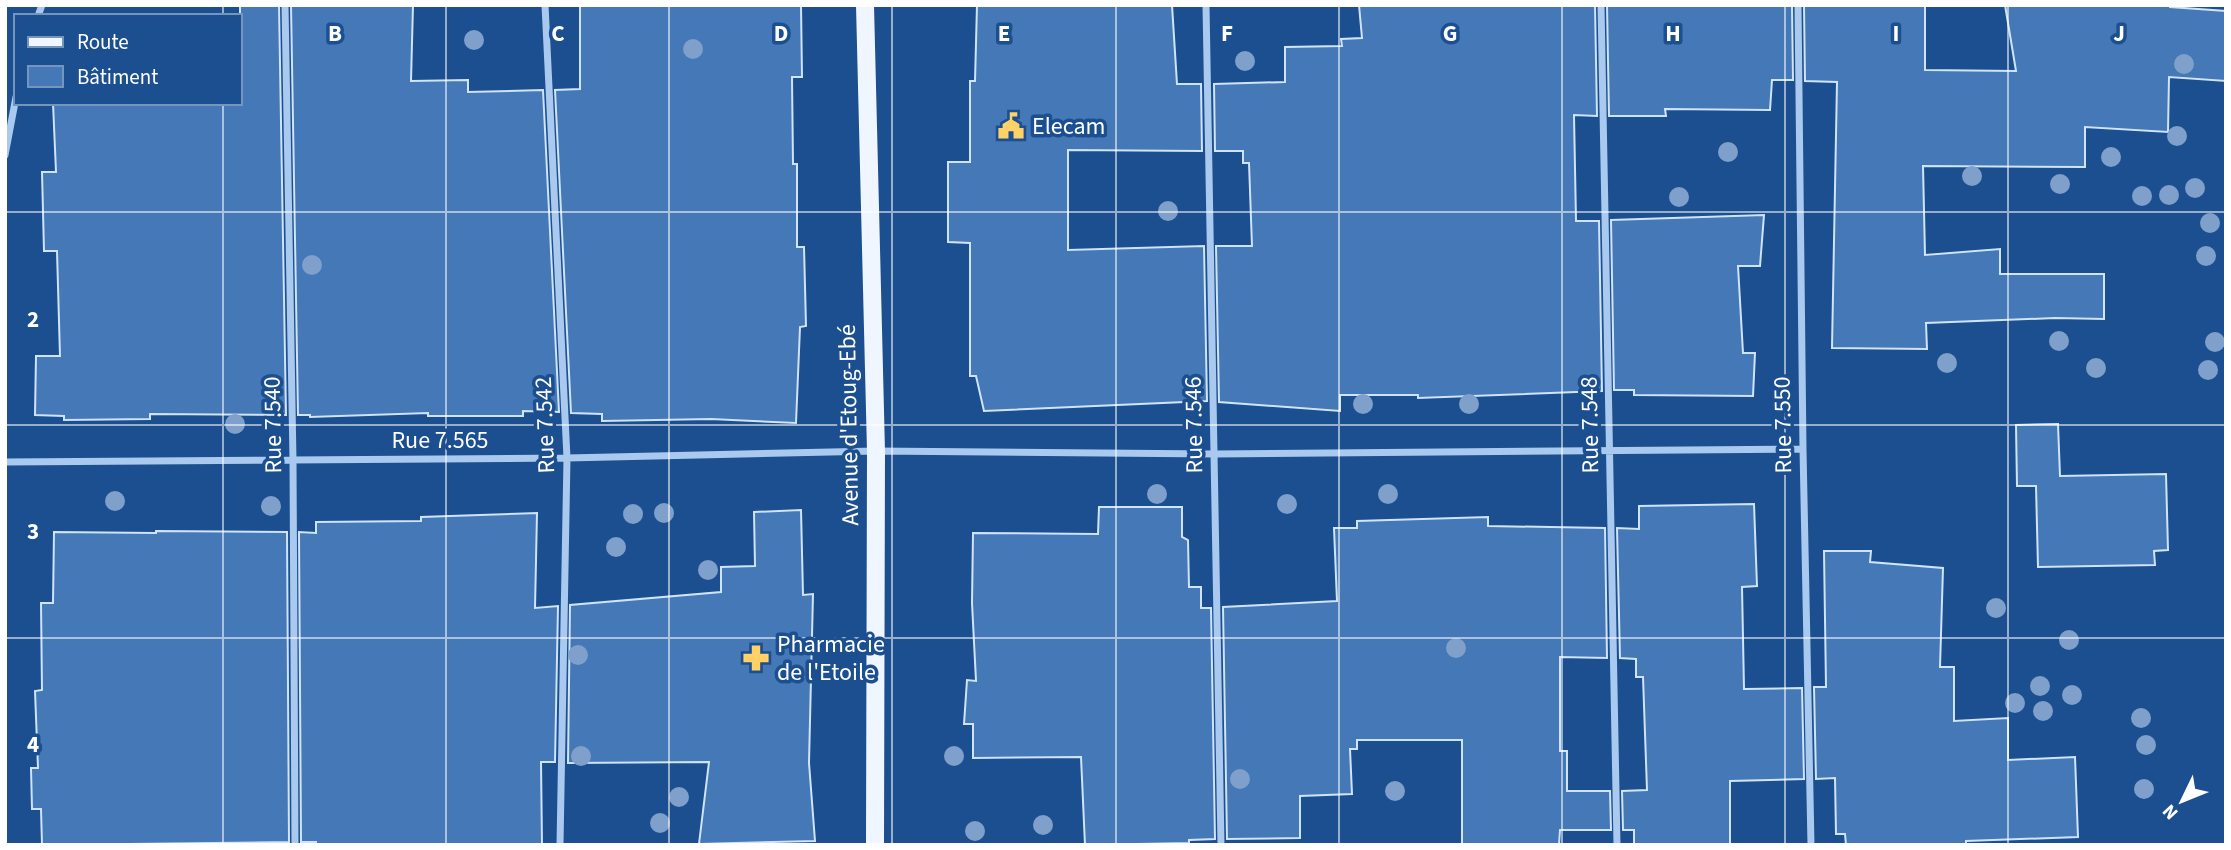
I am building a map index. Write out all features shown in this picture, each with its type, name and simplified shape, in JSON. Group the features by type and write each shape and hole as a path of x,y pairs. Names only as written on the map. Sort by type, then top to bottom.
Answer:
{"main road":[{"name":"Avenue d'Etoug-Ebé","path":"865,5 876,451 875,845"}],"street":[{"name":"Rue 7.540","path":"285,5 293,460 295,845"},
{"name":"Rue 7.542","path":"545,5 567,458 560,845"},
{"name":"Rue 7.546","path":"1206,5 1221,845"},
{"name":"Rue 7.548","path":"1601,5 1617,845"},
{"name":"Rue 7.550","path":"1798,5 1811,845"},
{"path":"5,155 14,105"},
{"name":"Rue 7.565","path":"5,462 567,458 876,451 1214,454 1803,449"}],"building":[{"path":"240,5 279,5 286,415 150,414 150,419 64,420 64,416 35,415 36,356 60,356 57,251 44,251 42,172 56,172 53,105 242,105"},
{"path":"291,5 413,5 411,81 468,80 468,92 543,90 559,412 523,411 523,416 428,416 428,413 310,417 298,415"},
{"path":"580,5 801,5 802,77 792,77 793,164 797,164 797,247 804,247 806,326 800,327 796,423 711,419 602,421 602,414 571,413 555,90 580,89"},
{"path":"977,5 1172,5 1177,84 1201,84 1202,151 1068,150 1068,250 1204,246 1207,401 984,411 976,376 970,376 970,243 948,242 948,162 970,162 970,81 975,81"},
{"path":"1359,5 1595,5 1597,116 1574,115 1576,221 1599,221 1602,391 1418,398 1418,395 1340,395 1340,411 1219,402 1216,246 1252,246 1249,163 1243,163 1243,151 1215,151 1214,84 1285,82 1285,47 1342,46 1341,39 1362,38"},
{"path":"1607,5 1792,5 1793,80 1772,80 1770,110 1665,109 1666,116 1609,116"},
{"path":"1804,5 1925,5 1925,70 2016,71 2005,5 2169,5 2226,11 2226,81 2169,77 2168,132 2085,127 2085,167 1923,166 1925,255 2000,249 2000,274 2104,274 2104,319 2055,318 1926,323 1927,349 1832,348 1837,82 1805,81"},
{"path":"1764,215 1760,266 1738,266 1743,353 1755,353 1753,396 1634,395 1634,390 1614,390 1611,220"},
{"path":"2058,424 2060,476 2166,474 2168,550 2154,551 2155,565 2038,567 2036,486 2017,486 2016,425"},
{"path":"1754,504 1757,586 1742,587 1744,689 1802,688 1804,779 1730,781 1730,845 1634,845 1634,830 1623,830 1622,791 1647,790 1643,677 1636,677 1636,659 1620,658 1617,528 1639,529 1639,506"},
{"path":"1099,507 1182,507 1182,537 1188,540 1189,587 1201,587 1201,608 1211,608 1215,839 1189,840 1189,843 1085,845 1081,757 973,758 973,724 964,724 967,680 976,681 972,603 973,533 1098,534"},
{"path":"801,510 803,595 813,594 809,763 815,841 699,844 709,762 568,763 570,605 721,592 721,567 755,566 754,512"},
{"path":"537,513 535,608 558,606 555,762 541,762 542,845 316,845 316,842 301,842 299,532 316,533 316,522 421,521 421,517"},
{"path":"1488,517 1488,526 1605,528 1607,658 1560,657 1560,751 1567,751 1567,791 1610,791 1611,830 1560,830 1559,845 1462,845 1462,740 1357,740 1357,749 1350,749 1352,794 1300,796 1300,838 1227,839 1223,607 1337,601 1334,528 1357,528 1357,521"},
{"path":"54,532 287,532 289,842 42,845 41,809 32,809 31,768 38,768 35,691 42,690 41,603 53,603"},
{"path":"1824,551 1871,551 1870,562 1943,568 1940,667 1954,667 1954,721 2008,718 2008,760 2075,757 2078,837 1966,841 1966,845 1846,845 1845,834 1836,834 1835,778 1816,779 1814,687 1826,687"}],"place":[{"name":"Elecam","path":"1011,126"},
{"name":"Pharmacie de l'Etoile","path":"756,658"}]}
